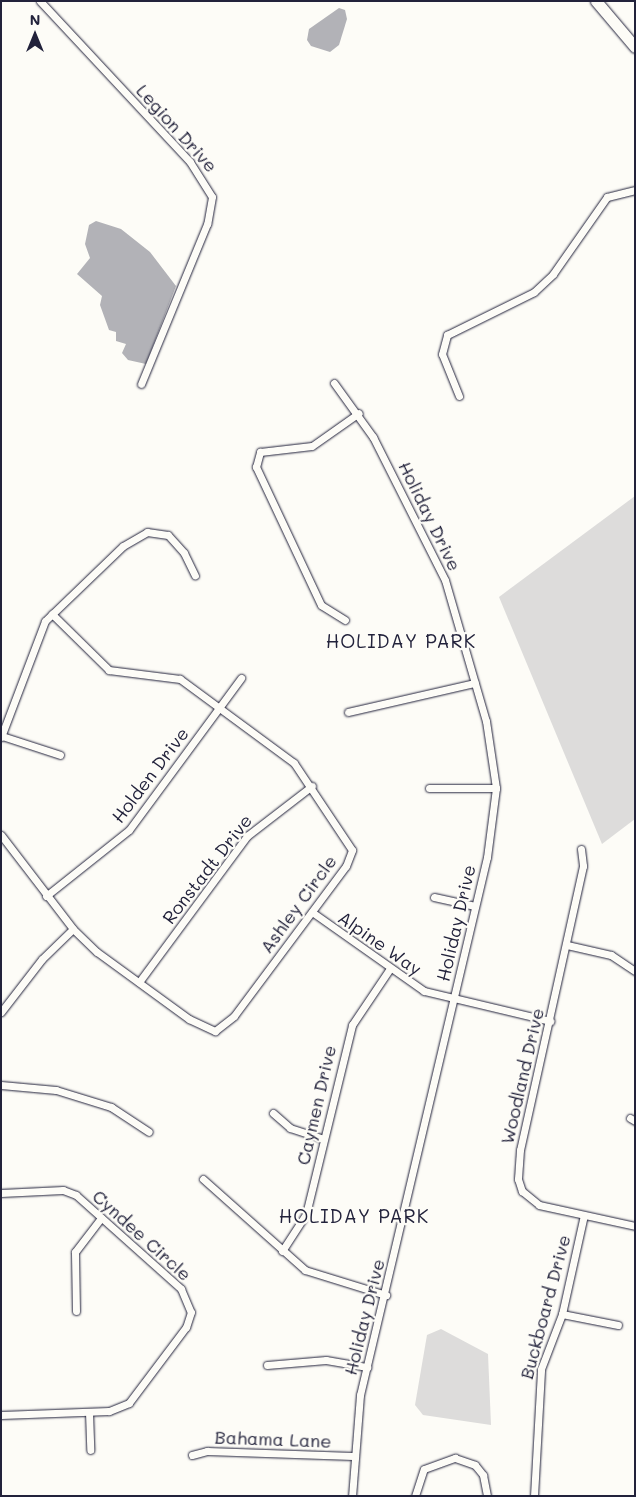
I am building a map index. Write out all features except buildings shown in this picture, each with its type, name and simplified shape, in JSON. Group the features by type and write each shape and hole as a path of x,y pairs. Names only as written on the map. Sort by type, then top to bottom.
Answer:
{"main road":[{"path":"596,1 635,47"}],"street":[{"name":"Legion Drive","path":"40,1 195,168 212,197 207,224 141,384"},
{"path":"459,396 442,354 447,335 534,292 553,274 607,197 635,190"},
{"name":"Holiday Drive","path":"334,383 359,413 445,580 476,683 492,746 496,788 493,832 386,1295 355,1418 352,1496"},
{"path":"345,620 322,605 256,468 260,452 312,446 359,413"},
{"path":"60,756 1,737 37,636 52,614 123,546 147,532 158,531 177,543 195,576"},
{"name":"Ashley Circle","path":"1,835 73,929 139,982 199,1026 215,1031 234,1016 312,912 352,850 312,786 294,763 221,707 168,675 122,675 110,670 52,614"},
{"name":"Holden Drive","path":"46,896 129,830 241,678"},
{"path":"348,712 476,683"},
{"name":"Ronstadt Drive","path":"139,982 246,836 312,786"},
{"path":"429,788 496,788"},
{"name":"Woodland Drive","path":"581,849 583,866 520,1150 518,1180 522,1191 540,1205 635,1226"},
{"path":"434,896 475,906"},
{"name":"Alpine Way","path":"312,912 389,970 424,991 454,1000 550,1021"},
{"path":"1,1012 42,959 73,929"},
{"path":"567,945 611,956 635,971"},
{"name":"Caymen Drive","path":"282,1251 306,1214 352,1025 389,970"},
{"path":"1,1086 34,1086 111,1107 149,1132"},
{"path":"273,1113 290,1128 323,1139"},
{"path":"203,1179 282,1251 319,1277 386,1295"},
{"name":"Cyndee Circle","path":"1,1192 63,1190 76,1196 180,1289 191,1312 186,1327 137,1396 119,1408 89,1412 1,1415"},
{"name":"Buckboard Drive","path":"534,1496 538,1389 562,1314 584,1215"},
{"path":"76,1311 75,1252 101,1218"},
{"path":"562,1314 618,1324"},
{"path":"267,1365 326,1360 367,1367"},
{"path":"89,1412 90,1450"},
{"name":"Bahama Lane","path":"192,1455 207,1451 353,1456"},
{"path":"414,1496 424,1470 455,1458 475,1465 483,1474 487,1496"}],"shaded area":[{"path":"339,8 345,10 347,19 339,45 330,52 311,46 307,40 309,29"},
{"path":"96,221 121,229 150,252 176,286 146,364 128,360 122,353 126,344 116,341 116,332 109,330 100,305 102,296 77,274 90,258 85,244 89,225"},
{"path":"635,496 635,819 602,844 499,597"},
{"path":"441,1329 488,1354 491,1425 423,1415 415,1405 427,1335"}],"district":[{"name":"HOLIDAY PARK","path":"401,641"},
{"name":"HOLIDAY PARK","path":"354,1216"}]}
